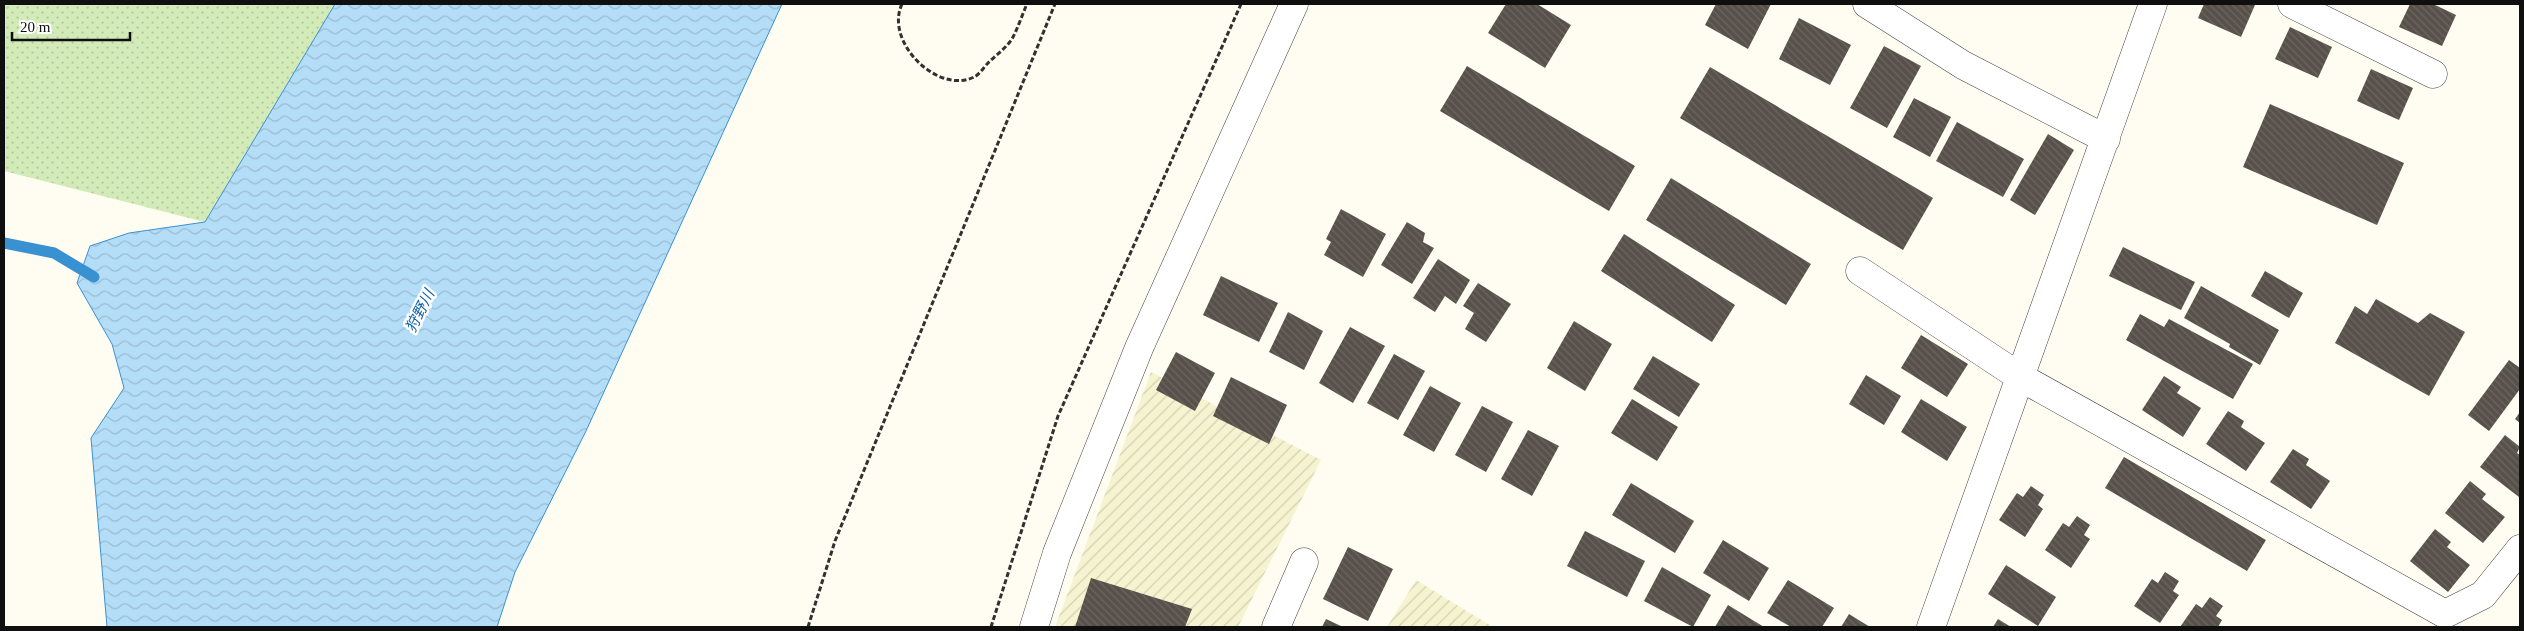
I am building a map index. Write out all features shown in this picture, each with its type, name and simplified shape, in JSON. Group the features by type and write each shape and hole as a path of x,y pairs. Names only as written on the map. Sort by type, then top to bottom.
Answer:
{"street":[{"path":"1034,627 1057,554 1139,348 1294,4"},
{"path":"1867,4 1963,65 2106,139"},
{"path":"1931,627 2106,139 2152,4"},
{"path":"2292,4 2433,74"},
{"path":"1860,271 2020,377 2445,614 2483,595 2520,549"},
{"path":"1276,627 1304,562"}],"path":[{"path":"902,4 899,10 899,34 914,59 933,73 954,80 974,77 1012,40 1027,4"},
{"path":"808,627 834,541 1055,4"},
{"path":"991,627 1058,416 1241,4"}],"shaded area":[{"path":"1151,372 1321,460 1238,627 1055,627"},
{"path":"1416,580 1493,627 1387,627"}],"green space":[{"path":"4,4 335,4 205,222 4,171"}],"water":[{"name":"狩野川","path":"335,4 782,4 586,431 515,572 497,627 107,627 91,438 124,388 112,344 77,283 90,246 129,233 205,222"}],"building":[{"path":"1506,4 1537,4 1571,25 1545,68 1488,33"},
{"path":"1716,4 1771,4 1748,49 1705,25"},
{"path":"2204,4 2255,5 2241,37 2198,18"},
{"path":"2410,4 2433,4 2456,15 2442,46 2399,27"},
{"path":"1799,18 1851,45 1830,85 1779,59"},
{"path":"2290,27 2332,47 2318,78 2275,59"},
{"path":"1884,46 1921,66 1887,128 1850,108"},
{"path":"1467,66 1635,166 1609,211 1440,111"},
{"path":"1710,67 1933,198 1903,250 1680,118"},
{"path":"2371,69 2413,88 2399,120 2357,101"},
{"path":"1914,98 1951,117 1930,157 1893,137"},
{"path":"2270,104 2404,163 2377,225 2243,167"},
{"path":"1957,122 2024,159 2003,197 1936,161"},
{"path":"2048,134 2074,150 2035,215 2010,200"},
{"path":"1671,178 1811,264 1786,305 1646,220"},
{"path":"1341,209 1386,234 1363,277 1324,255 1331,242 1326,239"},
{"path":"1407,222 1425,233 1423,242 1434,248 1412,284 1381,265"},
{"path":"1624,234 1735,305 1712,342 1601,271"},
{"path":"2123,247 2195,282 2181,310 2109,276"},
{"path":"1438,259 1470,280 1456,304 1445,296 1435,312 1413,298"},
{"path":"2265,271 2303,293 2289,318 2251,296"},
{"path":"1221,276 1278,303 1259,342 1203,315"},
{"path":"1478,283 1511,304 1486,342 1465,329 1474,313 1463,306"},
{"path":"2201,286 2279,330 2260,365 2229,347 2230,344 2184,318"},
{"path":"2376,299 2418,323 2430,313 2465,332 2429,396 2335,343 2355,306 2367,314"},
{"path":"1288,312 1323,331 1304,370 1269,352"},
{"path":"2140,314 2164,327 2169,319 2253,364 2233,399 2126,340"},
{"path":"1574,321 1612,344 1585,391 1547,368"},
{"path":"1350,327 1385,346 1353,403 1319,383"},
{"path":"1921,335 1968,364 1947,397 1901,368"},
{"path":"1176,352 1215,373 1195,411 1156,390"},
{"path":"1394,354 1425,371 1398,420 1367,403"},
{"path":"1653,356 1700,384 1679,417 1633,389"},
{"path":"2509,360 2520,368 2520,389 2489,431 2468,415"},
{"path":"1866,375 1901,396 1884,425 1849,404"},
{"path":"2164,376 2181,387 2177,393 2201,408 2183,437 2142,410"},
{"path":"1231,377 1287,405 1269,444 1213,416"},
{"path":"1430,386 1461,403 1434,452 1403,435"},
{"path":"1632,399 1678,427 1657,461 1611,433"},
{"path":"1921,399 1967,427 1947,461 1901,432"},
{"path":"1482,406 1513,422 1486,472 1455,455"},
{"path":"2228,411 2244,421 2241,427 2265,443 2246,471 2206,444"},
{"path":"2520,412 2520,423 2515,419"},
{"path":"1528,430 1559,446 1532,496 1501,479"},
{"path":"2505,435 2520,447 2517,453 2520,455 2519,497 2480,467"},
{"path":"2293,449 2309,459 2306,465 2330,481 2311,509 2270,482"},
{"path":"2124,457 2266,540 2247,571 2105,488"},
{"path":"2470,481 2486,494 2482,499 2505,517 2483,543 2445,513"},
{"path":"1631,483 1694,521 1675,553 1612,515"},
{"path":"2031,486 2044,495 2038,505 2043,509 2025,537 1999,520 2017,493 2023,497"},
{"path":"2077,516 2090,525 2084,535 2090,539 2071,568 2045,550 2063,523 2069,527"},
{"path":"2435,529 2451,542 2447,547 2470,565 2448,592 2410,561"},
{"path":"1585,531 1645,561 1627,597 1567,566"},
{"path":"1723,540 1769,568 1749,601 1703,573"},
{"path":"1348,547 1393,569 1368,621 1323,599"},
{"path":"2006,565 2056,597 2038,626 1988,594"},
{"path":"1662,567 1711,595 1693,627 1644,601"},
{"path":"2165,572 2179,581 2173,591 2179,595 2160,623 2134,606 2152,579 2158,583"},
{"path":"1091,578 1192,609 1185,627 1075,627"},
{"path":"1788,580 1834,608 1822,627 1791,627 1767,613"},
{"path":"2210,597 2223,606 2216,616 2222,620 2218,627 2180,627 2196,604 2202,608"},
{"path":"1728,605 1764,627 1715,627"},
{"path":"1849,614 1870,627 1841,627"},
{"path":"1326,619 1343,627 1322,627"},
{"path":"1998,619 2011,627 1993,627"}],"waterway":[{"path":"4,243 54,253 94,277"}]}
